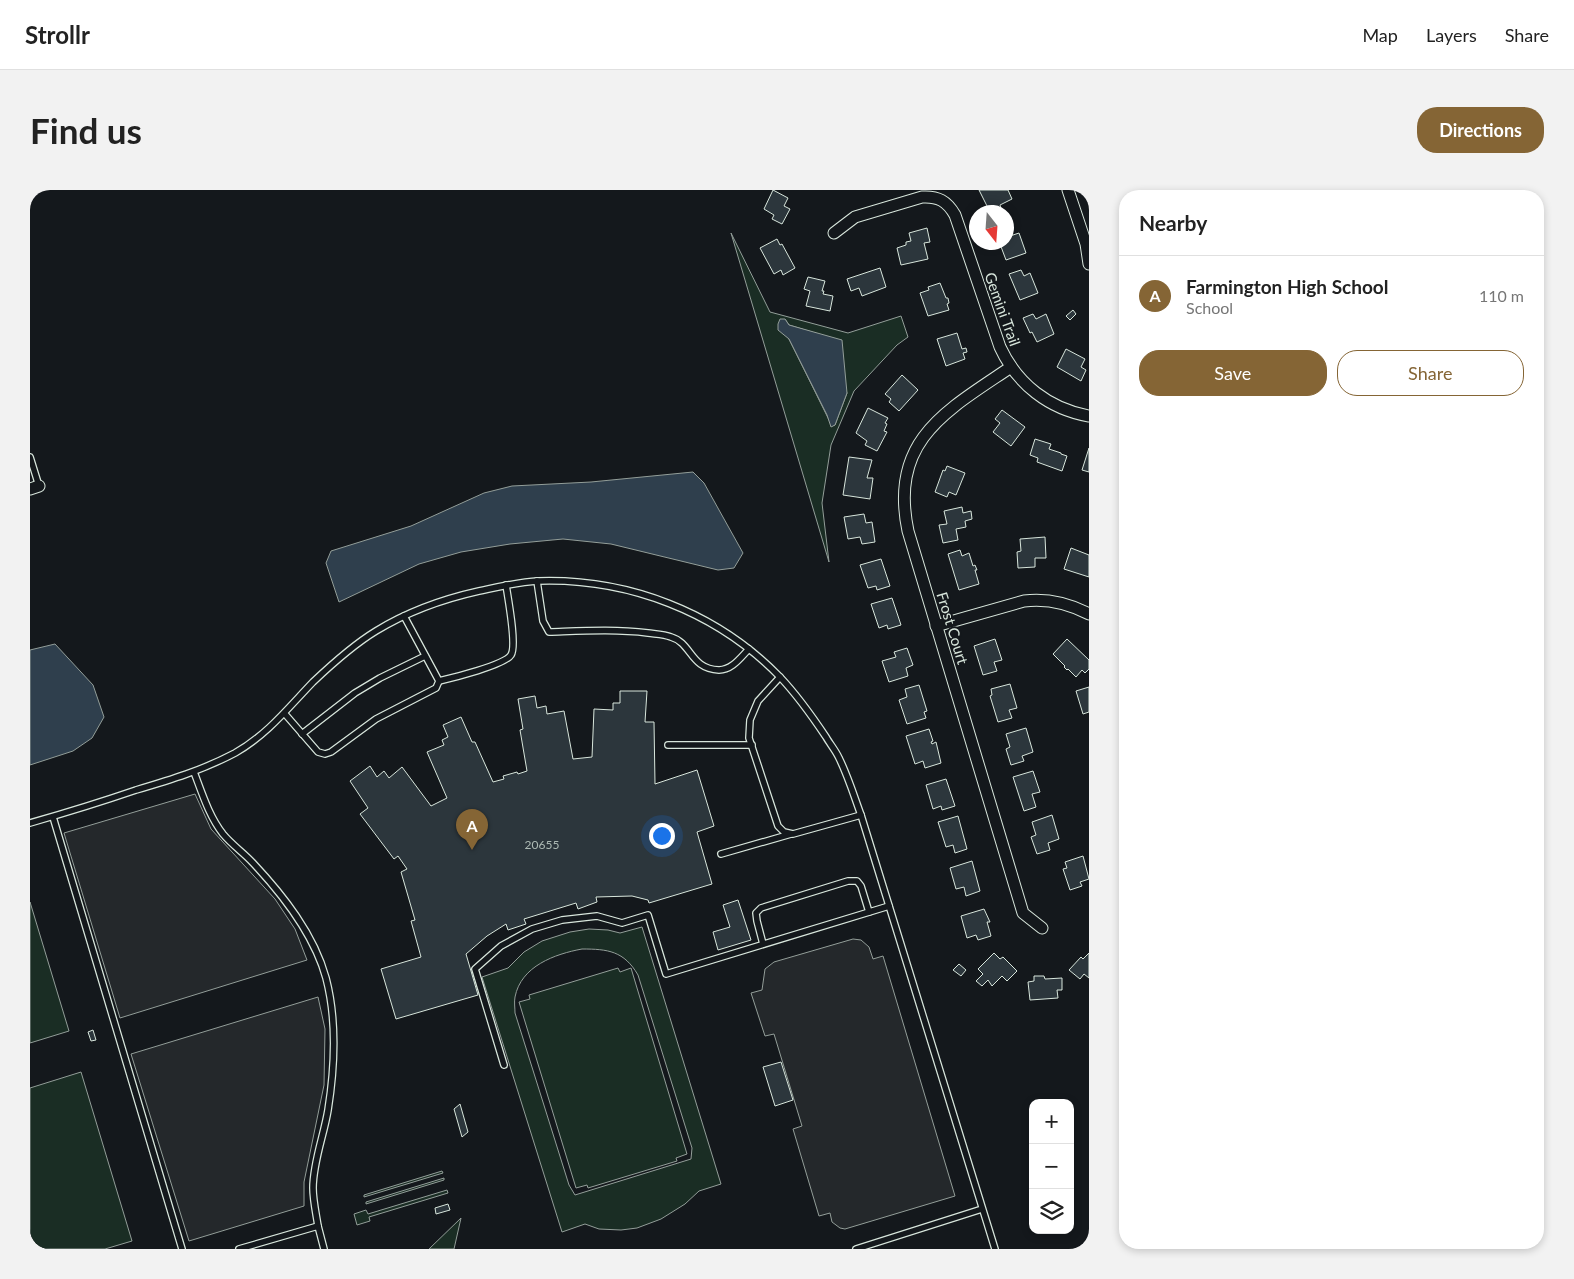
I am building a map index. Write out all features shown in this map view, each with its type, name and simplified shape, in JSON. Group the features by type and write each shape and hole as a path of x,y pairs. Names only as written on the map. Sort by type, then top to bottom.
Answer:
{"street":[{"path":"1068,190 1088,244 1089,264"},
{"name":"Gemini Trail","path":"834,233 855,217 866,212 922,197 931,196 945,202 955,215 1000,347 1011,367 1025,383 1048,402 1089,416"},
{"name":"Frost Court","path":"1011,367 955,405 937,420 923,438 908,469 904,494 906,520 936,626 1023,913 1042,928"},
{"path":"936,626 1024,601 1063,602 1089,614"}],"lane":[{"path":"30,457 34,488"},
{"path":"537,581 543,621 549,632 621,630 670,636 680,640 696,662 706,669 721,670 734,665 748,649"},
{"path":"30,823 194,772 236,752 259,737 285,714 313,682 342,656 375,632 404,616 435,603 464,594 506,585 537,581 580,582 649,597 684,609 716,625 780,676 814,719 839,757 861,815 994,1249"},
{"path":"439,680 505,661 512,654 513,643 506,585"},
{"path":"404,616 439,680"},
{"path":"302,734 355,693 380,678 425,656"},
{"path":"780,676 758,701 750,720 749,738 778,826 784,832 794,834"},
{"path":"285,714 318,752 325,754 331,752 376,719 436,688 439,680"},
{"path":"668,745 752,745"},
{"path":"194,772 207,806 223,834 253,862 276,888 298,919 316,950 326,977 335,1037 328,1110 313,1187 318,1226 324,1249"},
{"path":"721,854 861,815"},
{"path":"52,817 182,1249"},
{"path":"763,944 756,913 761,908 831,886 848,881 858,882 869,912"},
{"path":"504,1064 475,969 501,946 532,929 562,920 597,916 622,923 648,915 666,974 889,906"},
{"path":"856,1249 982,1210"},
{"path":"239,1249 318,1226"}],"green space":[{"path":"731,233 770,312 848,333 901,316 908,337 897,345 854,391 831,445 822,503 829,562","holes":["785,319 789,325 815,333 847,393 835,425 832,426 789,339 783,333"]},
{"path":"30,902 69,1031 30,1043"},
{"path":"642,927 721,1184 699,1191 685,1204 661,1219 637,1228 621,1230 599,1229 585,1224 562,1232 482,977 508,968 524,952 542,941 570,932 589,929 620,933","holes":["591,949 607,951 621,956 633,967 638,975 692,1148 691,1159 575,1195 569,1185 515,1013 515,997 518,986 524,977 541,963 561,954"]},
{"path":"618,968 620,972 631,968 687,1154 676,1158 677,1161 588,1188 587,1185 576,1188 519,1002 530,999 529,995"},
{"path":"81,1072 132,1241 105,1249 32,1249 30,1241 30,1088"},
{"path":"442,1171 443,1173 364,1197 364,1195"},
{"path":"444,1178 444,1180 366,1204 366,1202"},
{"path":"447,1190 448,1193 369,1217 370,1221 357,1225 354,1214 366,1210 368,1214"},
{"path":"461,1218 454,1249 429,1249"}],"shaded area":[{"path":"195,794 211,829 275,899 295,929 307,960 120,1018 64,833"},
{"path":"853,939 861,940 869,947 873,959 883,956 955,1196 845,1229 832,1222 830,1213 819,1216 793,1129 802,1126 774,1034 765,1036 751,993 762,990 765,969 774,962"},
{"path":"318,997 325,1029 324,1085 304,1182 304,1206 189,1241 131,1054"}],"water":[{"path":"780,319 785,319 789,325 842,340 847,393 835,425 831,427 827,415 789,339 778,330"},
{"path":"693,472 704,483 743,553 734,568 718,570 611,544 563,539 510,544 461,552 419,564 339,602 326,563 331,551 411,526 484,493 512,486 591,482"},
{"path":"55,644 93,685 104,717 92,738 73,751 30,765 30,650"}],"building":[{"path":"773,190 788,198 784,206 790,209 782,224 772,219 774,215 764,209"},
{"path":"979,190 1008,190 1012,199 1000,205 986,205"},
{"path":"927,228 930,242 924,243 928,259 901,265 897,248 911,241 909,233"},
{"path":"1019,233 1026,253 1006,260 1002,250 1014,250 1014,235"},
{"path":"777,239 780,245 782,244 795,268 783,275 781,270 774,274 760,248"},
{"path":"880,268 886,287 862,296 859,288 851,291 847,279"},
{"path":"1021,270 1024,276 1030,273 1038,293 1020,300 1009,274"},
{"path":"808,277 825,281 823,294 833,296 830,311 806,306 810,291 804,289"},
{"path":"940,283 946,298 948,298 949,310 928,316 920,293 929,290 928,287"},
{"path":"1073,310 1076,314 1070,320 1066,316"},
{"path":"1033,314 1036,319 1046,314 1054,334 1037,342 1032,332 1030,333 1023,318"},
{"path":"957,333 962,349 966,348 967,352 963,353 965,359 946,366 937,339"},
{"path":"1066,349 1085,359 1081,367 1086,370 1081,381 1057,367"},
{"path":"902,375 918,390 899,411 889,402 891,399 885,394"},
{"path":"868,408 888,418 884,431 887,432 877,451 865,445 867,441 856,433"},
{"path":"1002,410 1025,427 1011,446 993,432 1000,423 995,419"},
{"path":"1035,439 1051,444 1049,449 1067,456 1062,471 1037,462 1038,458 1030,455"},
{"path":"1089,448 1089,472 1082,470"},
{"path":"849,457 872,460 867,478 873,478 870,499 843,495"},
{"path":"947,466 965,473 956,495 949,492 947,497 935,492 943,470 945,471"},
{"path":"962,507 963,513 971,511 972,519 965,521 966,527 956,529 958,540 943,543 939,525 947,524 944,511"},
{"path":"864,514 866,523 872,522 875,542 862,544 860,537 848,539 844,517"},
{"path":"1045,537 1046,558 1035,558 1035,567 1018,568 1017,552 1021,551 1020,539"},
{"path":"1071,548 1089,555 1089,577 1064,569"},
{"path":"960,550 962,556 969,553 973,566 975,565 977,570 975,570 979,584 959,590 948,554"},
{"path":"881,559 890,586 877,590 876,586 868,588 860,565"},
{"path":"892,598 901,625 888,629 887,625 879,628 871,604"},
{"path":"995,639 1002,660 994,662 997,671 983,675 974,646"},
{"path":"1067,639 1089,660 1089,669 1085,673 1082,670 1076,677 1053,654"},
{"path":"907,648 913,665 906,668 908,676 889,682 882,661 896,657 894,652"},
{"path":"1010,684 1017,708 1009,710 1012,718 998,722 990,696 992,695 991,689"},
{"path":"919,685 927,711 924,712 926,718 907,724 899,700 907,697 905,689"},
{"path":"1089,687 1089,712 1083,714 1076,691"},
{"path":"620,691 647,691 645,722 654,722 655,784 697,770 714,826 697,832 712,884 649,903 648,900 632,896 596,897 597,902 578,909 576,903 524,919 526,924 508,930 506,924 487,936 466,954 478,995 396,1019 381,969 421,957 411,921 415,920 401,872 407,869 398,856 394,859 360,814 368,808 350,781 370,766 377,777 384,771 389,778 402,767 431,806 447,798 427,752 444,745 442,740 448,737 443,725 461,717 472,742 475,742 493,782 504,779 503,776 527,771 520,730 523,729 518,699 535,696 537,708 546,706 547,714 564,711 573,759 592,757 594,709 613,710 613,703 620,703"},
{"path":"1026,728 1033,752 1022,756 1024,761 1011,765 1006,749 1010,747 1006,734"},
{"path":"929,729 933,741 931,742 932,744 936,742 941,763 925,768 923,761 915,764 906,736"},
{"path":"1033,771 1040,792 1032,794 1036,807 1024,811 1013,777"},
{"path":"946,779 955,806 942,810 941,806 933,809 926,785"},
{"path":"1052,815 1059,839 1048,843 1050,850 1037,854 1031,837 1036,835 1032,822"},
{"path":"958,816 967,849 955,853 953,845 946,847 938,822"},
{"path":"1083,856 1089,879 1080,882 1082,886 1070,890 1063,869 1067,868 1065,862"},
{"path":"972,861 980,891 966,896 964,887 956,889 950,868"},
{"path":"738,900 751,940 718,950 713,932 730,927 723,905"},
{"path":"984,909 990,922 987,922 991,936 978,940 976,935 967,938 961,916"},
{"path":"994,953 1000,959 1003,957 1017,971 1007,981 1002,976 992,986 988,980 982,986 976,981 983,974 978,969"},
{"path":"1089,953 1089,978 1084,974 1080,979 1069,970 1081,957 1083,959"},
{"path":"959,964 966,970 961,976 953,970"},
{"path":"1034,976 1044,976 1045,979 1062,978 1062,990 1057,990 1058,998 1030,1000 1028,982 1034,981"},
{"path":"93,1030 96,1040 91,1041 88,1032"},
{"path":"781,1062 793,1100 775,1106 763,1067"},
{"path":"460,1104 468,1132 462,1137 454,1109"},
{"path":"448,1204 450,1210 436,1214 435,1208"}],"place":[{"name":"Farmington High School","path":"472,850"}]}
